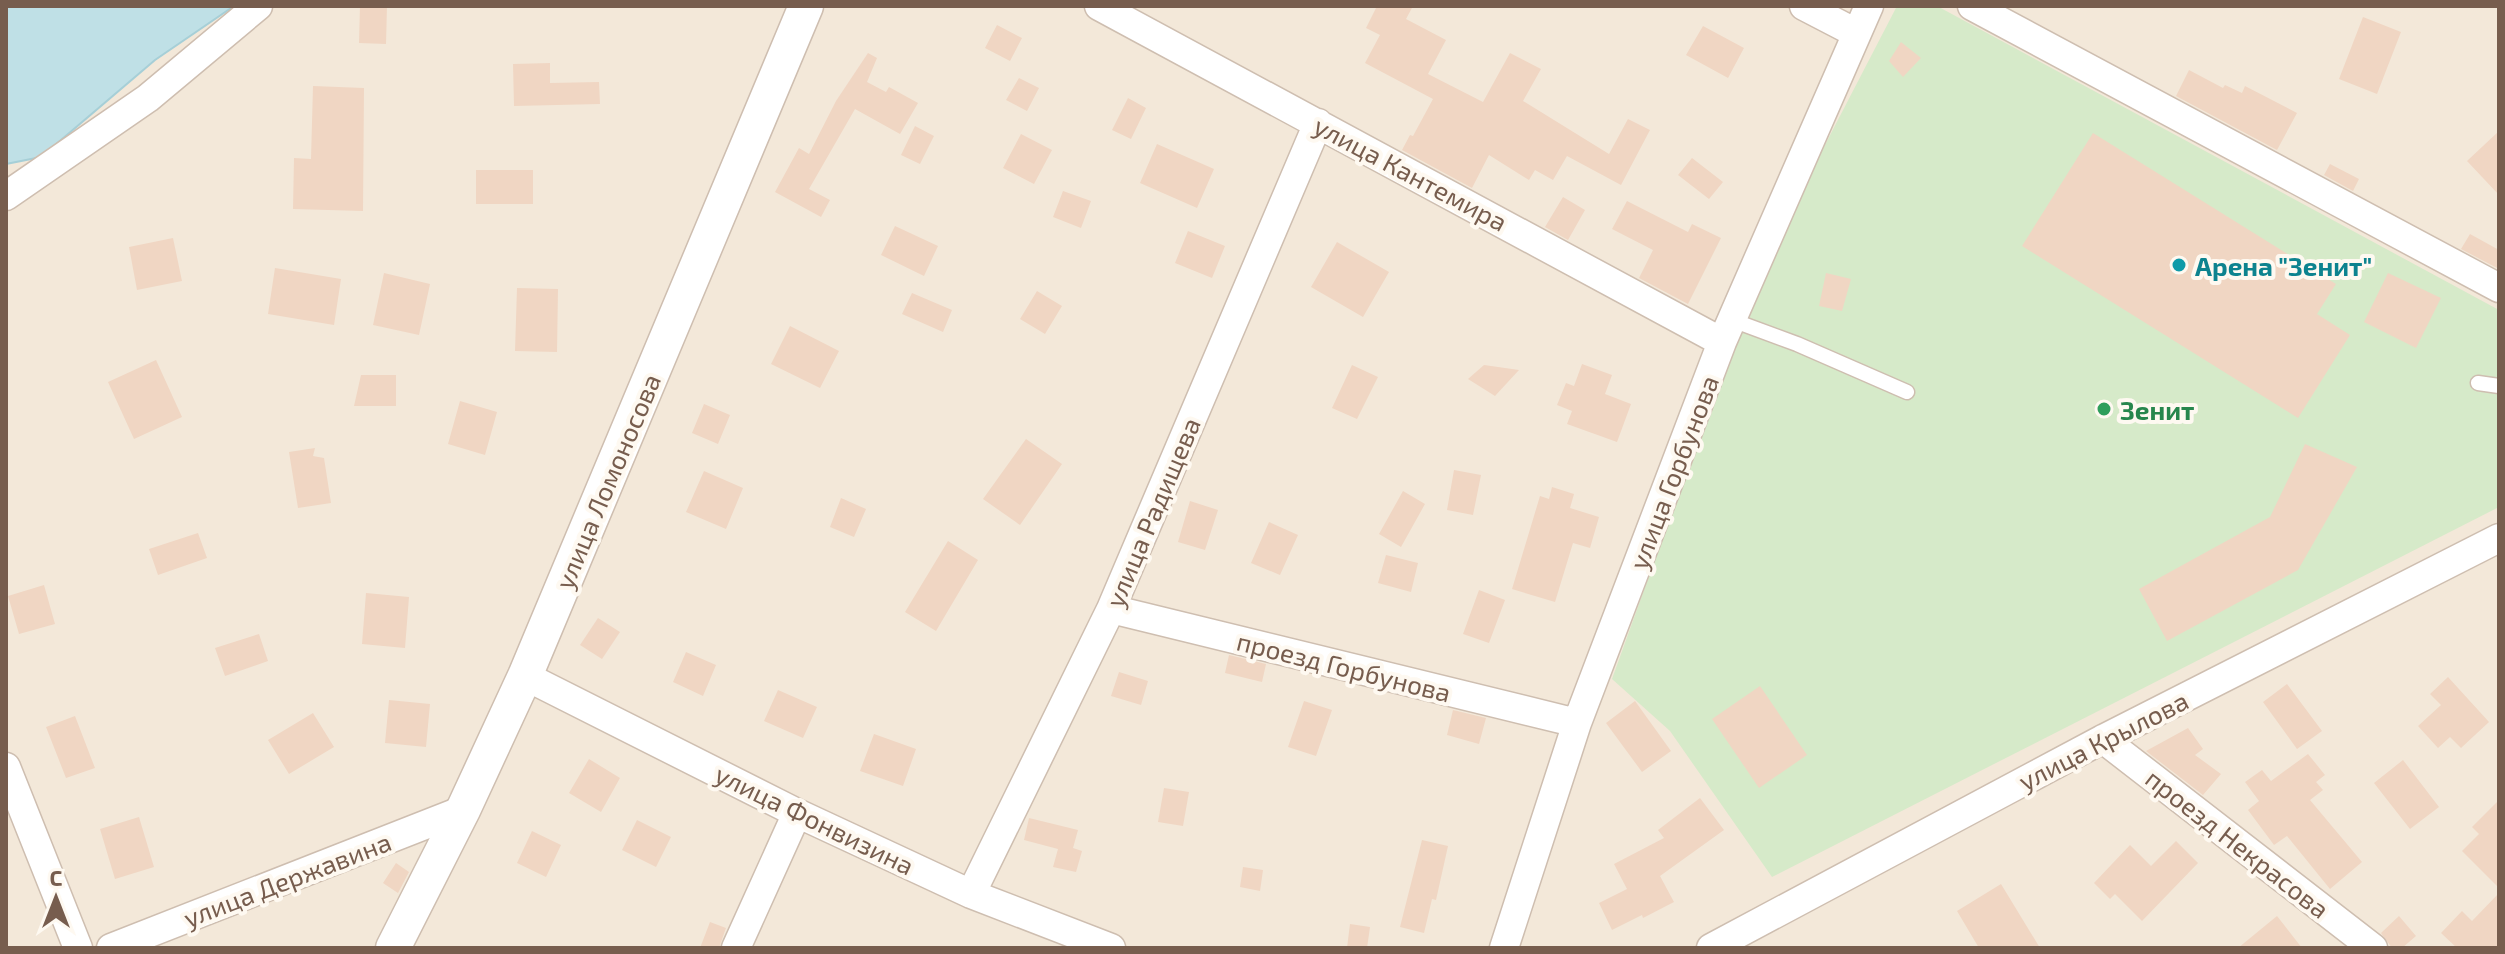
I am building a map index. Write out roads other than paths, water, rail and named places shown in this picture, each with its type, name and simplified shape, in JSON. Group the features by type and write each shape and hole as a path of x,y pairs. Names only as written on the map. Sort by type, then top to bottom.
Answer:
{"street":[{"path":"6,196 148,98 258,6"},
{"name":"улица Ломоносова","path":"393,948 463,810 525,676 806,6"},
{"name":"улица Кантемира","path":"1099,6 1318,123 1727,331"},
{"path":"1804,6 1856,33"},
{"name":"улица Горбунова","path":"1504,948 1577,723 1727,331 1869,6"},
{"path":"1972,6 2499,288"},
{"name":"улица Радищева","path":"971,894 1111,609 1318,123"},
{"name":"улица Крылова","path":"1711,948 2103,739 2499,538"},
{"name":"проезд Горбунова","path":"1111,609 1577,723"},
{"name":"улица Фонвизина","path":"525,676 797,813 971,894 1111,948"},
{"name":"проезд Некрасова","path":"2103,739 2373,948"},
{"path":"6,767 78,948"},
{"name":"улица Державина","path":"111,948 463,810"},
{"path":"736,948 797,813"}],"lane":[{"path":"1727,331 1783,345 1907,392"},
{"path":"2478,383 2499,386"}],"water":[{"path":"6,6 234,6 155,60 41,157 6,164"}],"place":[{"name":"Арена \"Зенит\"","path":"2179,265"},
{"name":"Зенит","path":"2104,409"}]}
